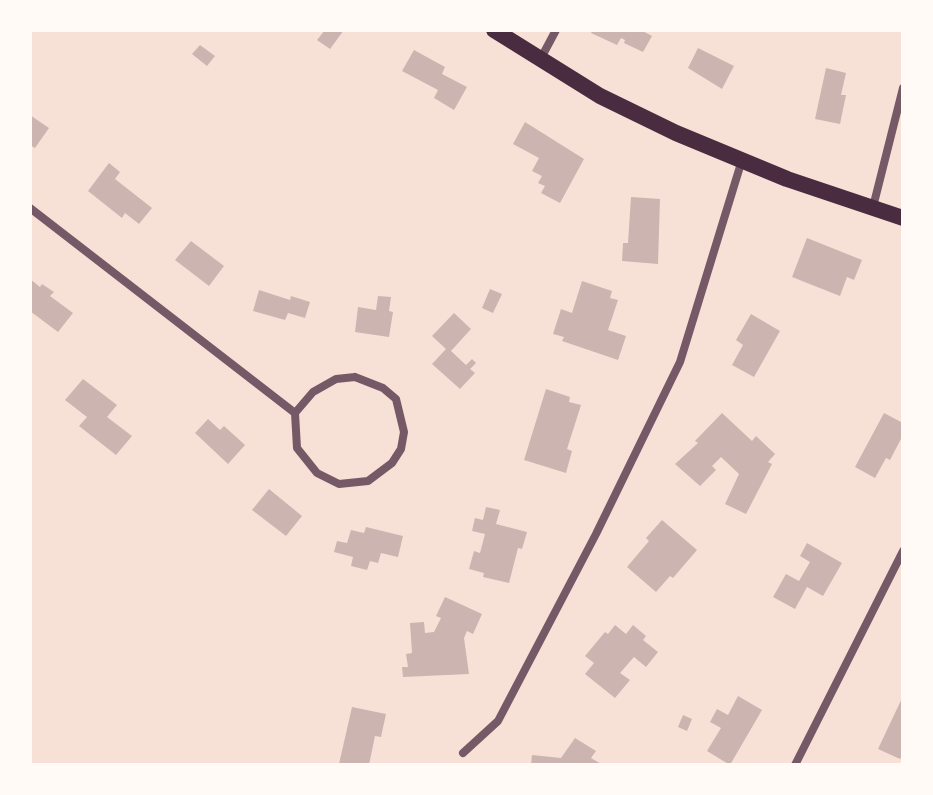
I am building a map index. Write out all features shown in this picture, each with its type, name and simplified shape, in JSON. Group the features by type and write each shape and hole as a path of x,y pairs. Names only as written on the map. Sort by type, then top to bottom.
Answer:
{"main road":[{"path":"494,30 600,96 676,133 903,218"}],"street":[{"path":"540,60 556,30"},
{"path":"873,207 903,88"},
{"path":"463,753 498,721 596,534 680,362 742,160"},
{"path":"30,208 295,413 297,448 317,473 339,484 368,481 392,463 401,449 404,432 396,399 383,388 355,377 336,379 313,392 295,413"},
{"path":"795,765 903,551"}],"building":[{"path":"325,30 344,30 330,49 317,40"},
{"path":"593,30 641,30 652,36 643,52 624,43 625,40 621,38 617,45 591,33"},
{"path":"200,45 215,56 207,66 192,54"},
{"path":"698,48 734,66 722,89 688,68"},
{"path":"414,50 445,67 442,74 467,87 454,110 434,98 438,90 402,71"},
{"path":"826,68 846,73 841,95 846,95 840,124 815,119"},
{"path":"30,115 49,128 35,148 30,145"},
{"path":"525,122 584,159 560,203 541,193 545,186 538,183 542,176 532,171 539,158 513,144"},
{"path":"109,163 120,172 115,179 152,208 139,224 125,213 122,218 88,191"},
{"path":"631,197 660,199 658,264 622,261 623,243 628,243"},
{"path":"807,238 862,260 854,280 847,277 840,296 792,277"},
{"path":"191,241 224,266 209,286 175,260"},
{"path":"30,279 54,292 50,296 73,313 58,332 30,311"},
{"path":"582,281 612,291 610,298 618,300 608,330 626,336 618,360 562,341 564,337 553,334 561,309 572,313"},
{"path":"490,289 502,294 493,313 482,308"},
{"path":"259,290 290,300 291,296 310,302 305,318 288,313 285,320 253,311"},
{"path":"378,296 391,297 389,311 393,312 389,337 355,332 358,307 376,310"},
{"path":"454,313 471,329 451,351 466,365 472,359 476,363 470,369 475,373 460,389 432,364 446,349 432,336"},
{"path":"751,314 780,331 754,377 732,365 743,345 736,340"},
{"path":"83,379 117,405 107,417 132,436 116,455 79,426 87,417 65,400"},
{"path":"546,389 570,397 569,402 581,405 567,449 572,451 566,473 524,460"},
{"path":"722,413 752,441 756,436 775,454 768,462 772,464 746,514 725,504 739,474 721,457 712,466 716,470 700,486 675,464 698,443 695,441"},
{"path":"884,413 903,423 903,435 890,460 886,458 875,478 855,467"},
{"path":"208,419 220,430 224,426 245,445 228,464 195,433"},
{"path":"269,489 302,516 286,536 252,510"},
{"path":"486,507 500,510 496,524 527,532 522,549 518,548 509,583 483,577 484,573 469,569 474,551 480,553 485,534 472,531 475,518 483,520"},
{"path":"662,520 697,550 656,592 627,567"},
{"path":"366,527 403,536 398,557 381,553 378,563 370,561 367,570 351,566 353,557 334,552 337,541 347,543 351,530 364,533"},
{"path":"807,543 842,563 823,596 807,587 795,609 773,597 786,574 799,581 810,562 800,556"},
{"path":"445,597 482,614 473,634 467,631 464,638 469,674 403,677 402,667 408,667 406,654 412,653 410,623 424,622 425,633 434,632 441,618 436,616"},
{"path":"615,625 626,634 633,625 646,636 643,640 658,652 646,667 634,657 620,673 630,680 615,698 585,674 594,663 585,656"},
{"path":"738,696 762,710 730,765 707,751 721,728 710,722 717,709 728,715"},
{"path":"903,696 903,753 900,759 878,749"},
{"path":"352,707 386,714 381,737 375,736 369,765 339,764"},
{"path":"683,715 692,719 687,731 678,727"},
{"path":"575,738 596,751 591,758 603,765 531,765 532,755 561,758"}]}
